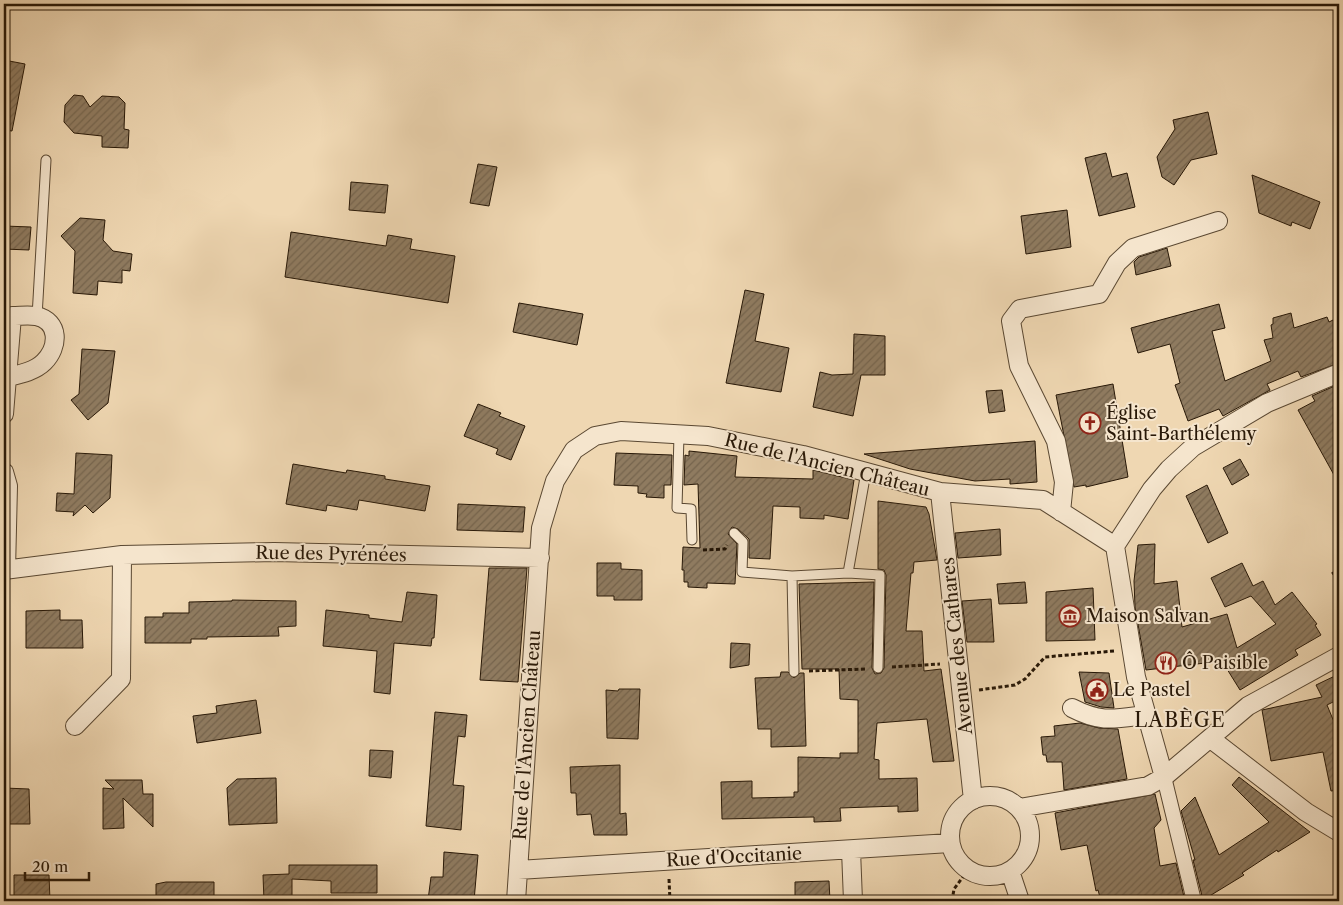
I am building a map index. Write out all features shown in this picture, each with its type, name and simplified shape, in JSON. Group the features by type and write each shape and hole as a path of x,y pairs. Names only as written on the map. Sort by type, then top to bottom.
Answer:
{"street":[{"path":"1061,512 1064,482 1056,441 1018,366 1011,321 1020,309 1099,294 1117,263 1133,248 1218,221"},
{"path":"4,414 8,377 8,311 37,316 50,322 56,334 54,350 44,363 29,372 8,377"},
{"path":"1194,901 1164,777 1145,715 1115,546 1152,489 1169,469 1193,447 1267,403 1339,373"},
{"name":"Rue de l'Ancien Château","path":"516,901 541,528 555,481 574,450 595,436 621,431 708,436 803,455 940,492 1043,500 1115,546"},
{"name":"Rue des Pyrénées","path":"4,472 8,486 5,570 122,554 274,552 540,558"},
{"name":"Avenue des Cathares","path":"940,492 973,800"},
{"path":"75,726 121,679 122,554"},
{"path":"1018,808 1148,786 1164,777 1248,706 1339,656"},
{"path":"1072,708 1091,718 1114,719 1145,715"},
{"path":"1211,739 1306,812 1339,832"},
{"path":"985,796 1009,801 1018,808 1026,818 1029,829 1030,842 1026,853 1010,871 989,876 968,870 954,854 950,843 950,830 954,818 962,807 973,800 985,796"},
{"name":"Rue d'Occitanie","path":"518,870 950,843"},
{"path":"851,850 853,901"},
{"path":"1010,871 1020,901"}],"lane":[{"path":"37,316 46,160"},
{"path":"679,434 677,508 692,509 692,540"},
{"path":"848,573 866,472"},
{"path":"734,533 743,542 742,572 792,576 848,573 880,575 878,668"},
{"path":"792,576 794,672"}],"path":[{"path":"692,540 700,550 725,549 734,533"},
{"path":"1332,574 1339,569"},
{"path":"961,692 1015,685 1025,679 1045,658 1132,650"},
{"path":"794,672 958,663"},
{"path":"952,901 954,889 968,870"}],"building":[{"path":"4,60 25,64 12,131 4,130"},
{"path":"74,95 83,96 90,107 102,96 119,97 125,103 124,129 129,130 128,148 102,147 102,136 74,133 64,122 65,105"},
{"path":"1208,112 1217,154 1191,160 1174,185 1162,177 1157,157 1175,129 1173,120"},
{"path":"1106,153 1112,177 1127,173 1135,207 1099,216 1085,158"},
{"path":"478,164 497,167 489,206 470,203"},
{"path":"1252,175 1320,202 1310,229 1292,222 1291,226 1259,213"},
{"path":"351,182 388,185 385,213 349,210"},
{"path":"1067,210 1071,247 1026,254 1021,216"},
{"path":"80,218 105,220 103,240 113,251 132,254 130,271 122,270 122,283 98,281 97,295 73,293 75,251 61,236"},
{"path":"4,226 31,227 29,250 4,249"},
{"path":"291,232 386,246 388,235 412,239 410,249 455,256 448,303 285,277"},
{"path":"1167,248 1171,266 1136,275 1134,262 1139,257"},
{"path":"745,290 764,294 755,341 789,348 781,392 726,383"},
{"path":"519,303 583,314 577,345 513,332"},
{"path":"1219,304 1225,328 1212,331 1225,381 1271,361 1264,340 1273,338 1271,325 1273,324 1273,318 1291,313 1294,328 1327,317 1329,322 1339,317 1339,363 1301,377 1298,371 1267,384 1270,390 1223,416 1219,409 1188,421 1175,385 1180,383 1170,344 1138,353 1131,328"},
{"path":"854,334 885,336 885,375 861,375 853,416 813,407 820,372 832,375 853,374"},
{"path":"82,349 115,351 108,403 88,420 71,400 79,394"},
{"name":"Église Saint-Barthélemy","path":"1113,384 1128,477 1086,487 1086,485 1074,487 1056,395"},
{"path":"1339,384 1339,484 1298,410 1315,401 1312,396"},
{"path":"1002,390 1005,411 989,413 986,391"},
{"path":"478,404 501,413 499,416 525,426 511,460 496,454 498,449 464,436"},
{"path":"1035,441 1037,482 1010,484 1010,479 975,481 910,469 864,454"},
{"path":"689,451 737,456 735,477 813,479 813,470 854,480 848,519 824,515 824,519 800,518 800,507 773,506 770,559 749,558 749,539 738,529 732,527 728,534 737,544 735,584 707,583 707,588 688,587 688,582 684,582 684,570 682,570 683,547 700,548 698,484 684,485 685,455 689,456"},
{"path":"76,453 112,455 110,498 93,513 85,505 73,516 74,512 56,511 57,493 74,494"},
{"path":"616,453 672,455 671,485 664,485 664,498 646,497 647,494 638,493 638,486 614,485"},
{"path":"1240,459 1249,475 1232,485 1223,468"},
{"path":"293,464 346,473 347,470 385,476 385,479 430,486 425,511 359,500 357,510 327,505 326,511 286,504"},
{"path":"1207,485 1228,533 1208,543 1186,496"},
{"path":"878,501 926,507 929,514 937,560 914,562 913,573 911,573 906,631 922,631 924,671 941,669 954,761 933,762 927,719 877,723 874,759 879,760 879,779 917,778 918,811 898,812 898,806 840,808 841,821 814,822 814,817 722,819 721,782 752,781 752,798 794,797 794,792 798,792 798,757 840,758 840,753 858,753 858,700 840,699 839,669 802,669 799,584 874,582 872,668 875,674 881,673 884,668 886,575 884,570 878,569"},
{"path":"458,504 525,507 523,532 457,530"},
{"path":"1000,529 1001,555 958,558 955,533"},
{"path":"1155,544 1154,584 1177,581 1182,627 1227,614 1237,648 1276,624 1251,596 1225,607 1211,578 1242,563 1253,586 1263,581 1275,605 1292,592 1317,624 1315,625 1321,635 1295,650 1298,655 1240,690 1222,661 1146,670 1135,607 1134,581 1138,545"},
{"path":"597,563 621,563 621,569 642,570 642,600 614,600 614,596 597,596"},
{"path":"489,568 527,568 518,682 480,680"},
{"path":"1025,582 1027,603 999,604 997,584"},
{"name":"Maison Salvan","path":"1093,588 1095,640 1046,641 1046,592"},
{"path":"407,592 437,595 434,638 432,638 431,646 394,643 390,694 374,692 377,651 323,646 326,610 369,615 369,618 402,622"},
{"path":"991,599 994,642 967,642 962,601"},
{"path":"232,600 296,601 296,626 278,627 279,636 207,637 207,639 191,639 191,643 145,643 145,617 163,617 163,613 189,613 189,602"},
{"path":"60,610 60,620 82,620 83,648 26,648 26,611"},
{"path":"731,643 750,644 749,665 730,668"},
{"path":"781,672 788,672 794,678 800,673 804,673 806,746 771,747 771,729 758,729 755,678 780,677"},
{"name":"Le Pastel","path":"1079,672 1109,673 1114,708 1101,707 1085,702"},
{"path":"1339,674 1339,699 1327,705 1339,734 1339,790 1331,791 1323,752 1271,761 1262,710 1322,697 1316,685"},
{"path":"619,689 640,689 638,739 607,738 606,690 618,691"},
{"path":"256,700 261,733 197,743 193,716 217,713 216,706"},
{"path":"435,712 467,715 465,737 458,736 453,785 464,786 461,830 426,826"},
{"path":"1080,723 1099,728 1118,729 1127,779 1064,790 1062,762 1047,762 1046,755 1043,755 1041,737 1055,736 1054,726"},
{"path":"370,750 393,751 391,778 369,776"},
{"path":"620,765 620,814 626,813 627,835 594,835 591,814 577,815 576,793 571,793 570,767"},
{"path":"1239,777 1310,832 1278,852 1277,850 1242,873 1244,875 1203,900 1193,860 1195,860 1181,811 1195,797 1219,855 1269,822 1232,785"},
{"path":"276,778 277,823 229,825 227,788 237,779"},
{"path":"105,780 142,780 143,794 153,794 153,827 123,798 124,828 103,829 103,788 114,789"},
{"path":"4,788 29,789 30,824 4,824"},
{"path":"1155,794 1161,820 1154,828 1160,866 1176,863 1185,901 1101,901 1098,890 1096,891 1087,845 1061,850 1055,813"},
{"path":"444,852 478,855 474,901 428,900 431,877 443,877"},
{"path":"289,865 377,865 377,893 331,893 331,881 292,879 292,901 264,901 263,875 289,874"},
{"path":"14,875 49,875 50,901 14,901"},
{"path":"829,881 830,901 795,901 795,882"},
{"path":"166,882 214,882 214,901 156,901 156,884"}],"place":[{"name":"Église Saint-Barthélemy","path":"1090,423"},
{"name":"Maison Salvan","path":"1070,616"},
{"name":"Ô Paisible","path":"1166,663"},
{"name":"Le Pastel","path":"1097,690"}],"district":[{"name":"LABÈGE","path":"1180,720"}]}
